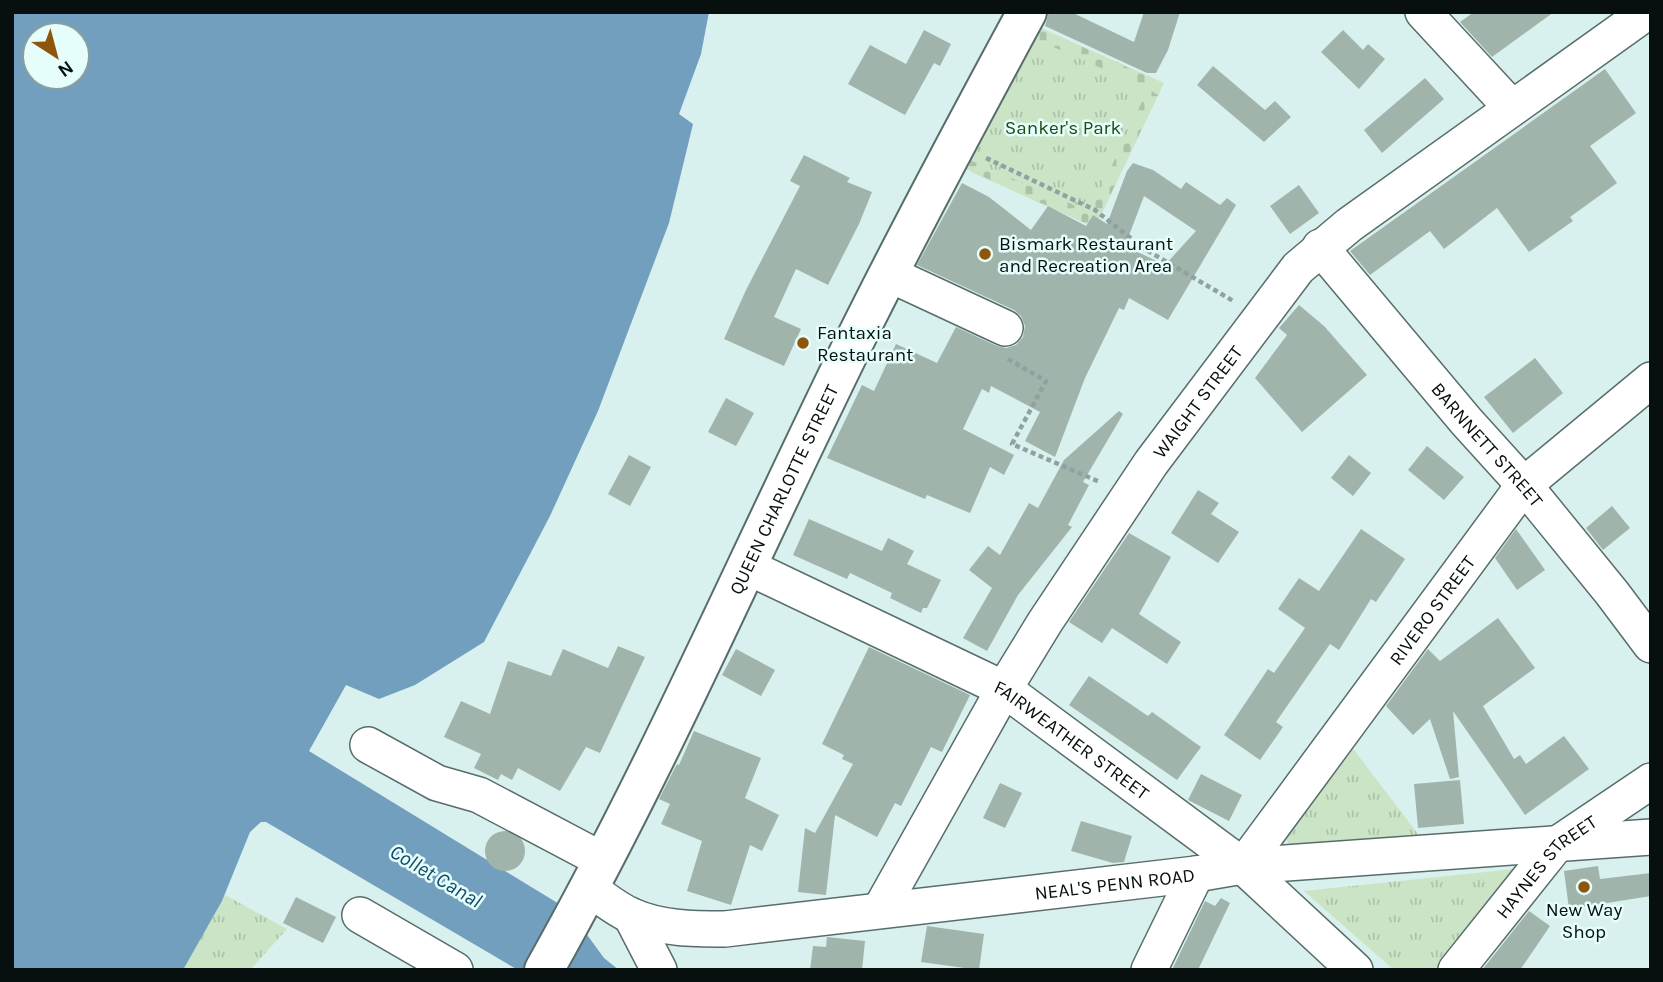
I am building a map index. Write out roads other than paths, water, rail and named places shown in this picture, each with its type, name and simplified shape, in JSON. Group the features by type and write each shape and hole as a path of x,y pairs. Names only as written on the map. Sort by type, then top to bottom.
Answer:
{"main road":[{"name":"QUEEN CHARLOTTE STREET","path":"544,970 591,886 748,567 854,342 1027,12"}],"street":[{"path":"1423,12 1512,108"},
{"name":"WAIGHT STREET","path":"880,910 1045,622 1130,495 1298,268 1320,247 1647,12"},
{"name":"BARNNETT STREET","path":"1320,247 1466,421 1524,485 1651,645"},
{"path":"889,274 1005,328"},
{"name":"RIVERO STREET","path":"1243,866 1524,485 1651,380"},
{"name":"FAIRWEATHER STREET","path":"748,567 1004,690 1243,866 1355,970"},
{"name":"NEAL'S PENN ROAD","path":"368,745 437,783 479,795 631,916 663,926 725,929 1196,874 1243,866 1651,836"},
{"name":"HAYNES STREET","path":"1456,970 1556,845 1651,781"},
{"path":"1149,970 1196,874"},
{"path":"360,915 455,970"},
{"path":"631,916 659,970"}],"water":[{"name":"Collet Canal","path":"12,12 709,12 701,54 679,114 693,124 669,223 598,411 550,516 484,642 415,685 379,699 346,685 309,751 569,910 604,958 619,970 518,970 266,822 261,822 250,832 222,901 183,970 12,970"}],"place":[{"name":"Bismark Restaurant and Recreation Area","path":"985,254"},
{"name":"Fantaxia Restaurant","path":"803,343"},
{"name":"New Way Shop","path":"1584,887"}],"park label":[{"name":"Sanker's Park","path":"1063,127"}]}
